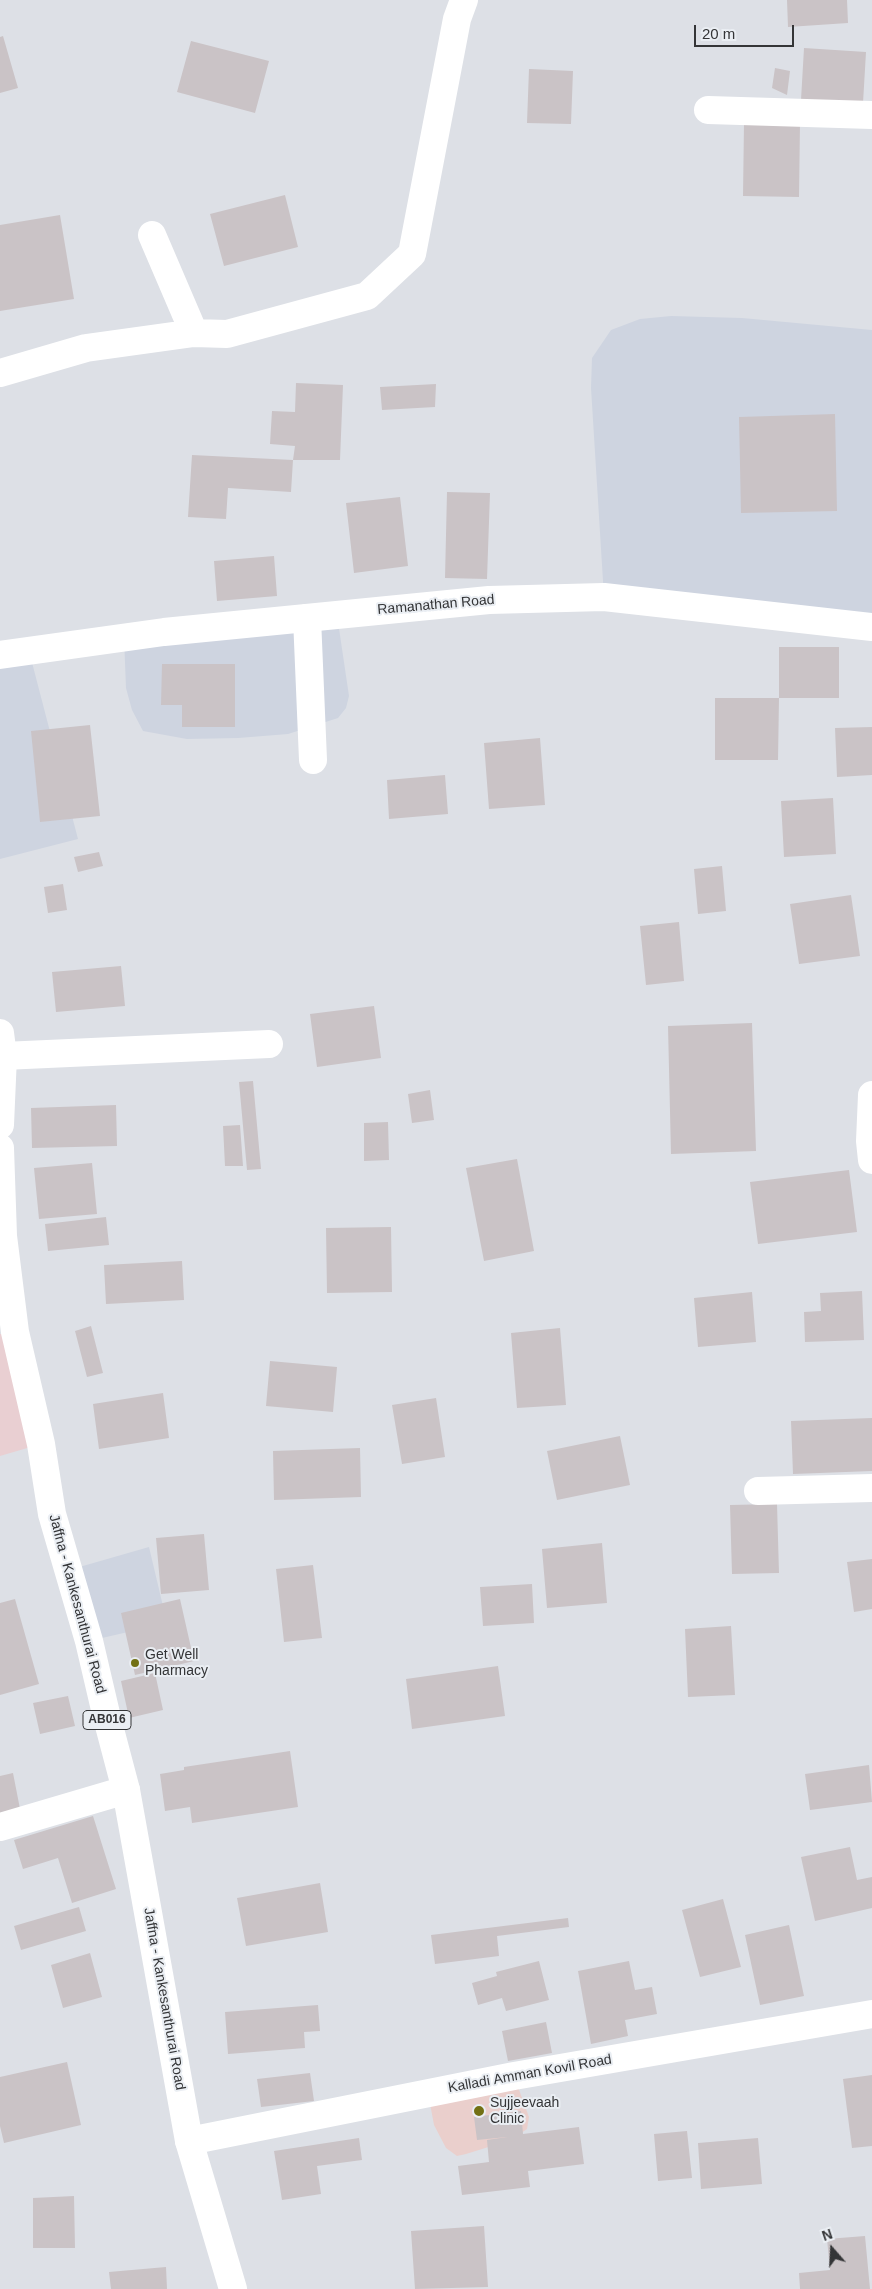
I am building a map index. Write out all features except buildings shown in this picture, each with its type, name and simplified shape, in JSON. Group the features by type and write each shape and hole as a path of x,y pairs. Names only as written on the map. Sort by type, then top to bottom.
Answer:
{"street":[{"path":"0,373 86,348 194,333 227,334 367,296 412,254 457,19 464,0"},
{"path":"708,110 872,115"},
{"path":"152,235 194,333"},
{"name":"Ramanathan Road","path":"0,655 164,632 489,600 604,597 872,627"},
{"path":"307,618 313,760"},
{"path":"0,1125 1,1044 269,1044"},
{"path":"872,1095 870,1141 872,1160"},
{"name":"Jaffna - Kankesanthurai Road","path":"0,1148 3,1236 16,1332 41,1444 52,1514 89,1641 126,1790 189,2141 233,2289"},
{"path":"758,1491 872,1488"},
{"path":"0,1827 126,1790"},
{"name":"Kalladi Amman Kovil Road","path":"189,2141 514,2076 872,2014"}],"shaded area":[{"path":"671,316 742,318 872,330 872,627 604,597 591,388 592,358 611,330 640,319"},
{"path":"337,615 349,696 346,708 338,718 288,734 238,738 187,739 143,731 132,710 126,688 124,637"},
{"path":"29,651 78,839 0,859 0,655"},
{"path":"15,1332 41,1444 0,1456 0,1334"},
{"path":"149,1547 167,1623 89,1641 69,1570"},
{"name":"Sujjeevaah Clinic","path":"514,2076 529,2117 527,2129 511,2140 466,2154 457,2156 446,2148 434,2125 428,2093"}],"place":[{"name":"Get Well Pharmacy","path":"135,1663"},
{"name":"Sujjeevaah Clinic","path":"479,2111"}]}
